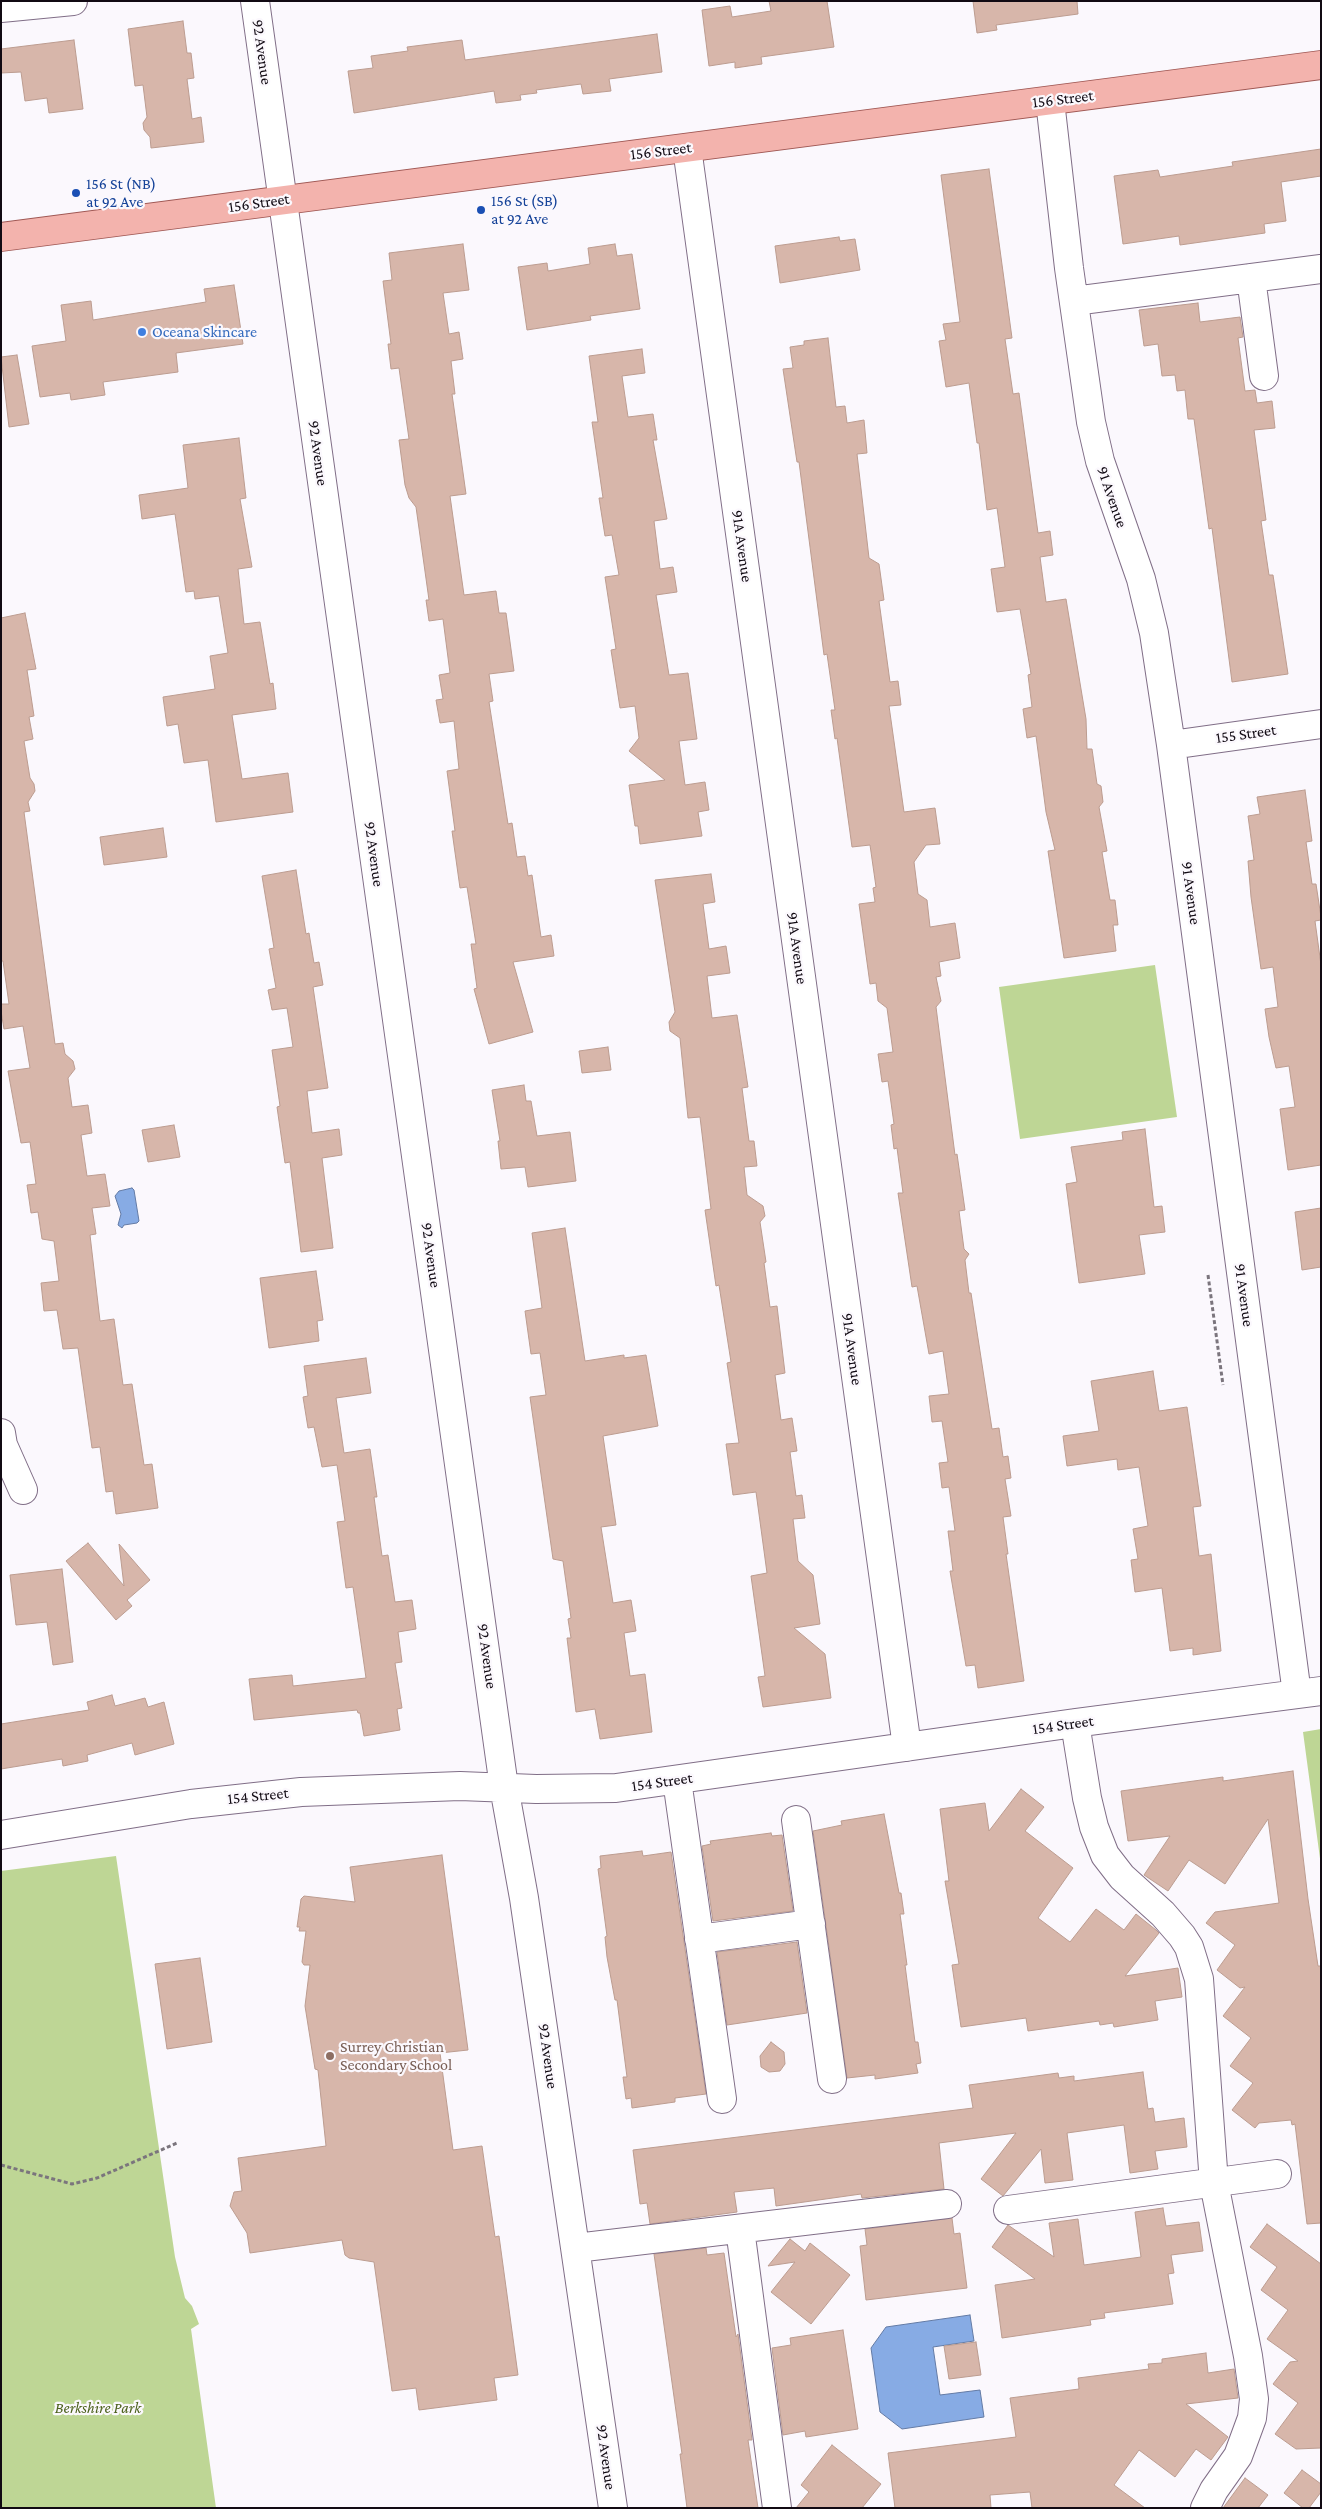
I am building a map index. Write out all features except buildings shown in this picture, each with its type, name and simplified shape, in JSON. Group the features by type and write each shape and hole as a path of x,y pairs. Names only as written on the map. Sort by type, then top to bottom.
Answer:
{"main road":[{"name":"156 Street","path":"1,237 1321,65"}],"street":[{"path":"1,8 73,1"},
{"name":"92 Avenue","path":"255,1 504,1787 526,1908 613,2508"},
{"name":"91 Avenue","path":"1050,101 1074,301 1091,422 1100,461 1141,579 1154,633 1309,1692"},
{"name":"91A Avenue","path":"687,148 907,1748"},
{"path":"1074,301 1321,269"},
{"path":"1252,278 1264,376"},
{"name":"155 Street","path":"1171,745 1321,724"},
{"path":"1,1433 3,1446 23,1490"},
{"name":"154 Street","path":"1,1835 191,1804 267,1795 460,1786 579,1790 616,1788 1309,1692"},
{"path":"1075,1723 1088,1806 1105,1855 1122,1877 1163,1914 1182,1936 1194,1963 1201,1993 1214,2183 1248,2356 1254,2399 1252,2418 1238,2456 1205,2508"},
{"path":"677,1780 722,2099"},
{"path":"796,1820 832,2079"},
{"path":"699,1939 811,1924"},
{"path":"1008,2210 1277,2174"},
{"path":"576,2248 947,2204"},
{"path":"740,2229 778,2508"}],"path":[{"path":"1208,1275 1223,1385"},
{"path":"1,2165 72,2184 97,2178 177,2143"}],"green space":[{"path":"1155,965 1177,1117 1020,1139 999,987"},
{"path":"1321,1729 1321,1866 1303,1732"},
{"name":"Berkshire Park","path":"116,1856 175,2257 185,2298 192,2306 199,2324 191,2329 216,2508 1,2508 1,1871"}],"water":[{"path":"132,1188 134,1190 139,1221 124,1225 122,1228 118,1225 121,1214 115,1196 119,1191"},
{"path":"970,2315 974,2341 933,2347 940,2395 980,2390 984,2417 902,2429 880,2412 871,2348 886,2327"}],"place":[{"name":"156 St (NB) at 92 Ave","path":"76,193"},
{"name":"156 St (SB) at 92 Ave","path":"481,210"},
{"name":"Oceana Skincare","path":"142,332"},
{"name":"Surrey Christian Secondary School","path":"330,2056"}]}
